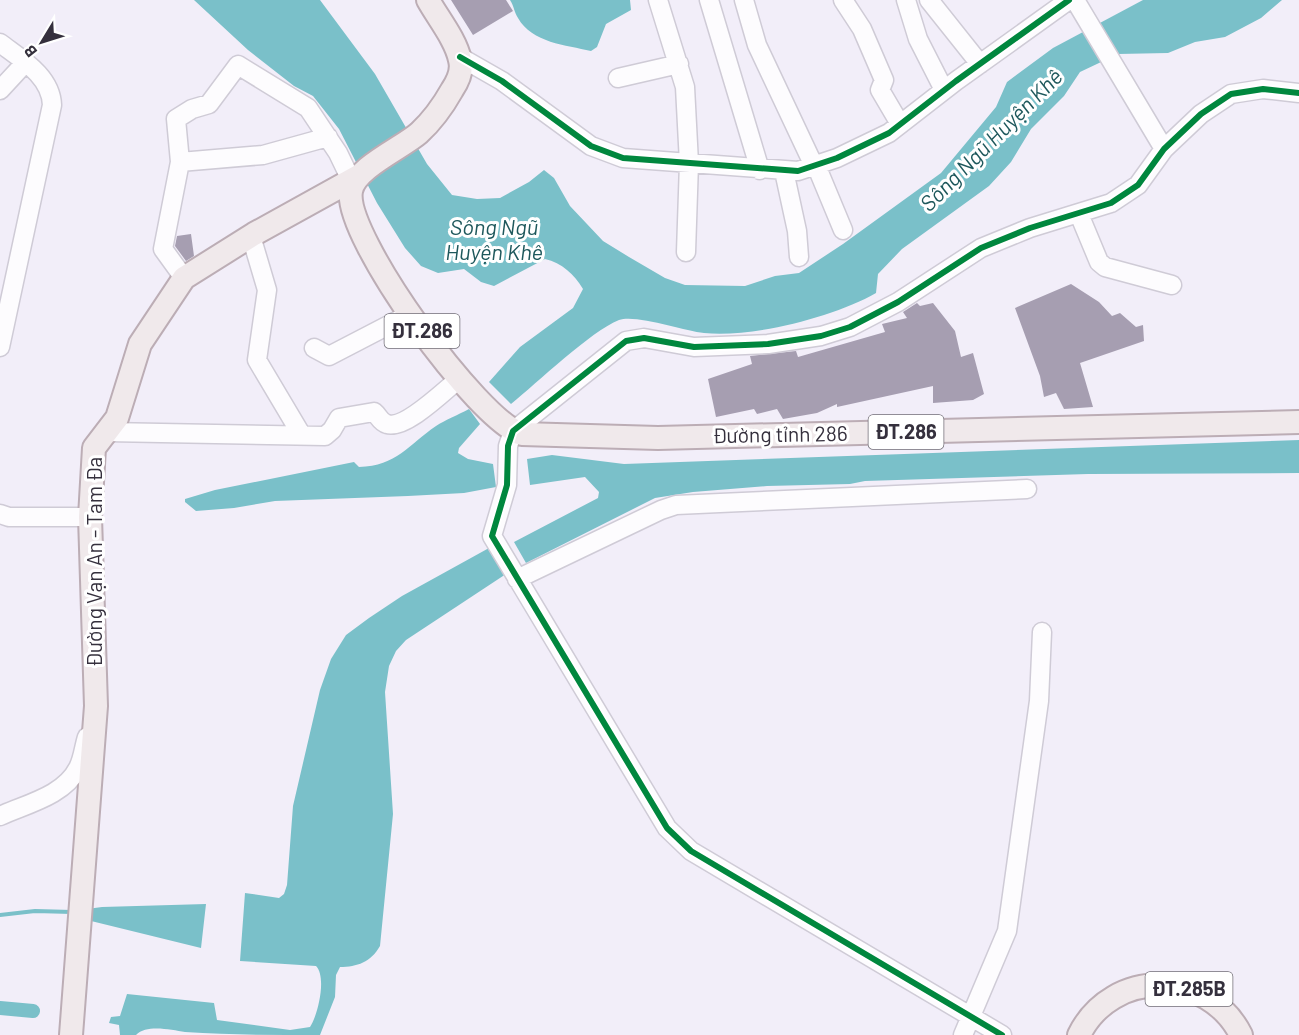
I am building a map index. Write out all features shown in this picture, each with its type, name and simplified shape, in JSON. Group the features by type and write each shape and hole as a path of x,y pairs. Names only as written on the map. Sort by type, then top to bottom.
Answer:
{"main road":[{"path":"428,0 460,57"},
{"name":"Đường Vạn An - Tam Đa","path":"71,1035 96,706 90,516 94,448 117,417 140,344 184,278 251,236 355,178 417,135 429,123 455,85 461,69 460,57"},
{"path":"353,215 351,193 355,178"},
{"name":"ĐT.286","path":"326,194 339,195 353,215 408,315 460,378 502,424 513,431"},
{"name":"Đường tỉnh 286","path":"513,431 522,434 658,438 1299,422"},
{"name":"ĐT.285B","path":"1079,1035 1095,1012 1110,999 1129,989 1159,984 1190,989 1209,998 1225,1011 1241,1035"}],"street":[{"path":"658,0 685,87 689,163 686,252"},
{"path":"709,0 760,170"},
{"path":"744,0 757,45 815,165 843,230"},
{"path":"843,0 862,29 884,81 880,90 900,124"},
{"path":"906,0 918,39 944,90"},
{"path":"928,0 980,64"},
{"path":"460,57 502,81 591,146 623,158 760,170 798,171 847,153 889,133 944,90 1064,4 1126,86 1164,149"},
{"path":"0,43 25,63 46,85 51,93 52,105 0,347"},
{"path":"0,90 25,63"},
{"path":"618,78 678,64"},
{"path":"184,278 163,249 180,162 176,119 210,104 238,65 308,108 355,178"},
{"path":"1002,1035 691,850 667,828 493,539 493,531 507,485 508,446 513,431 626,341 644,338 694,347 768,344 821,336 866,321 981,248 1030,228 1111,203 1138,184 1164,149 1201,114 1231,94 1263,89 1299,93"},
{"path":"180,162 263,155 328,137"},
{"path":"784,171 797,231 799,257"},
{"path":"1078,214 1099,262 1105,267 1172,285"},
{"path":"251,236 267,290 257,360 301,434"},
{"path":"314,348 329,356 408,315"},
{"path":"107,432 325,436 332,430 339,418 367,411 374,412 386,424 401,425 460,378"},
{"path":"515,576 676,505 1027,489"},
{"path":"0,514 9,517 90,516"},
{"path":"963,1035 1007,931 1039,701 1042,632"},
{"path":"0,816 54,793 78,769 96,706"}],"water":[{"name":"Sông Ngũ Huyện Khê","path":"194,0 320,0 375,74 427,164 452,195 477,199 500,198 529,182 544,170 554,178 570,206 603,241 665,278 685,285 745,286 775,276 799,273 843,244 941,173 996,107 1007,82 1053,48 1143,0 1282,0 1261,18 1225,37 1195,42 1168,53 1118,54 1080,72 1064,96 1031,129 1011,162 989,186 902,249 878,274 876,293 859,302 793,324 724,334 695,332 637,319 619,320 579,346 511,404 489,382 520,347 573,308 583,289 576,279 562,266 545,259 494,286 481,282 464,269 438,273 421,266 405,248 377,203 339,129 313,96 294,86 248,50"},
{"path":"510,0 630,0 631,10 606,24 597,47 591,51 550,42 532,33 518,18"},
{"path":"469,409 480,424 459,448 458,453 468,459 493,464 496,487 464,493 275,501 196,511 185,502 185,499 215,490 354,462 359,467 383,463 393,459 436,426"},
{"path":"1299,440 1299,473 1088,474 865,481 850,484 767,486 693,492 655,498 526,563 514,542 598,498 599,492 585,477 530,485 527,459 552,455 624,464"},
{"path":"489,548 506,574 406,640 396,651 389,666 385,692 393,814 380,946 368,960 352,966 340,967 336,975 335,997 320,1035 219,1034 159,1029 146,1030 136,1035 120,1035 119,1025 109,1023 111,1017 120,1016 127,994 214,1003 217,1020 290,1030 310,1027 316,1014 321,987 321,978 316,966 240,961 245,893 279,898 284,894 287,885 293,806 320,690 331,659 346,635 369,618 402,596"},
{"path":"206,904 201,948 87,920 87,909"}],"building":[{"path":"451,0 506,0 513,11 473,35"},
{"path":"191,234 194,256 186,261 175,246 177,236"},
{"path":"1071,284 1099,302 1112,316 1120,313 1136,327 1143,325 1144,341 1080,363 1093,407 1064,409 1056,393 1044,397 1040,376 1015,308"},
{"path":"917,303 920,306 933,303 955,331 961,357 973,353 984,394 973,400 933,403 933,386 837,407 837,404 817,413 783,419 777,409 757,414 754,409 716,417 708,379 752,364 750,356 796,351 798,357 885,332 882,324 907,318 903,312"}],"waterway":[{"path":"0,915 35,911 72,912"},
{"path":"0,1008 33,1011"}],"cycle path":[{"path":"460,57 502,81 591,146 623,158 798,171 837,158 889,133 956,81 1069,0"},
{"path":"1002,1035 691,851 667,828 492,536 507,485 508,446 513,431 626,341 644,338 694,347 768,344 821,336 850,327 898,302 981,248 1030,228 1111,203 1138,185 1164,149 1201,114 1231,94 1263,89 1299,93"}]}
